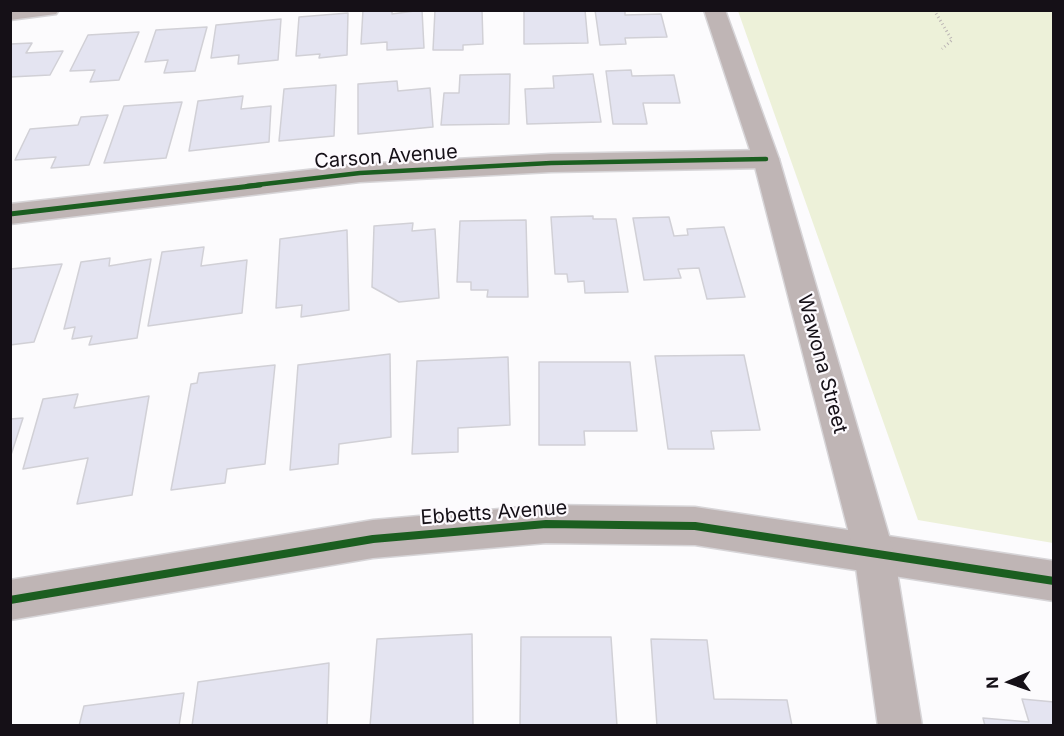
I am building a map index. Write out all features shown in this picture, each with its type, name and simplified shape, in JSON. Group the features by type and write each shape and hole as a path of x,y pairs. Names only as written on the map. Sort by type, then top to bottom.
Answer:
{"street":[{"path":"10,14 49,10"},
{"name":"Wawona Street","path":"714,10 766,159 874,553 900,726"},
{"name":"Carson Avenue","path":"10,214 360,173 551,163 766,159"},
{"name":"Ebbetts Avenue","path":"10,600 373,539 546,524 695,526 1053,581"}],"path":[{"path":"934,10 952,40 942,49"}],"green space":[{"path":"738,11 1053,11 1053,543 918,520"}],"building":[{"path":"363,10 392,10 392,14 422,10 424,48 387,50 387,42 361,44"},
{"path":"435,10 482,10 483,44 463,45 463,50 433,50"},
{"path":"524,10 585,10 588,43 524,44"},
{"path":"595,10 625,10 625,15 661,14 667,37 625,38 626,44 600,45"},
{"path":"348,13 347,55 319,58 320,54 296,56 299,17"},
{"path":"281,19 278,60 238,64 239,55 211,58 216,25"},
{"path":"207,27 195,71 164,73 168,60 145,62 156,30"},
{"path":"139,32 119,80 90,82 95,70 70,71 88,35"},
{"path":"32,43 26,53 63,51 50,75 10,77 10,44"},
{"path":"631,70 632,76 674,75 680,103 643,103 647,124 613,124 606,71"},
{"path":"510,74 509,124 441,125 444,93 459,93 460,75"},
{"path":"593,74 601,122 527,124 525,89 554,88 553,76"},
{"path":"397,81 398,91 430,88 433,127 358,134 358,84"},
{"path":"336,85 334,136 279,141 284,89"},
{"path":"243,96 241,109 271,106 269,142 189,151 198,101"},
{"path":"182,102 166,158 104,163 124,106"},
{"path":"108,115 89,165 51,168 56,157 15,160 30,129 78,125 81,117"},
{"path":"593,216 593,219 616,219 628,292 585,293 584,281 568,282 567,274 555,274 551,217"},
{"path":"669,217 674,236 688,235 687,229 724,227 745,297 707,299 699,268 678,269 681,278 644,280 633,218"},
{"path":"526,220 528,297 487,297 488,290 471,290 471,282 457,282 460,221"},
{"path":"413,223 412,231 435,229 439,298 399,302 372,287 374,226"},
{"path":"347,230 349,310 301,317 302,305 276,308 280,239"},
{"path":"204,247 201,266 247,260 242,313 148,326 162,252"},
{"path":"110,258 109,266 151,259 137,338 89,345 92,336 72,339 75,327 64,329 81,262"},
{"path":"62,264 34,342 10,345 10,269"},
{"path":"390,354 391,437 339,444 338,464 290,470 298,365"},
{"path":"744,355 760,430 711,431 714,449 668,449 655,356"},
{"path":"508,357 510,425 458,428 458,452 412,454 417,361"},
{"path":"539,362 630,362 637,431 584,431 585,445 539,445"},
{"path":"275,365 265,464 227,469 225,483 171,490 191,384 197,383 199,373"},
{"path":"78,394 74,408 149,396 132,495 77,504 88,458 23,469 43,399"},
{"path":"23,418 10,458 10,419"},
{"path":"472,634 473,726 370,726 377,639"},
{"path":"521,637 611,637 617,726 520,726"},
{"path":"651,639 707,640 714,699 787,700 792,726 657,726"},
{"path":"329,663 327,726 192,726 198,682"},
{"path":"184,693 179,726 79,726 84,706"},
{"path":"1022,699 1054,702 1054,726 985,726 983,718 1029,722"}],"cycle path":[{"path":"10,214 360,173 551,163 766,159"},
{"path":"10,600 373,539 546,524 695,526 1054,581"}]}
